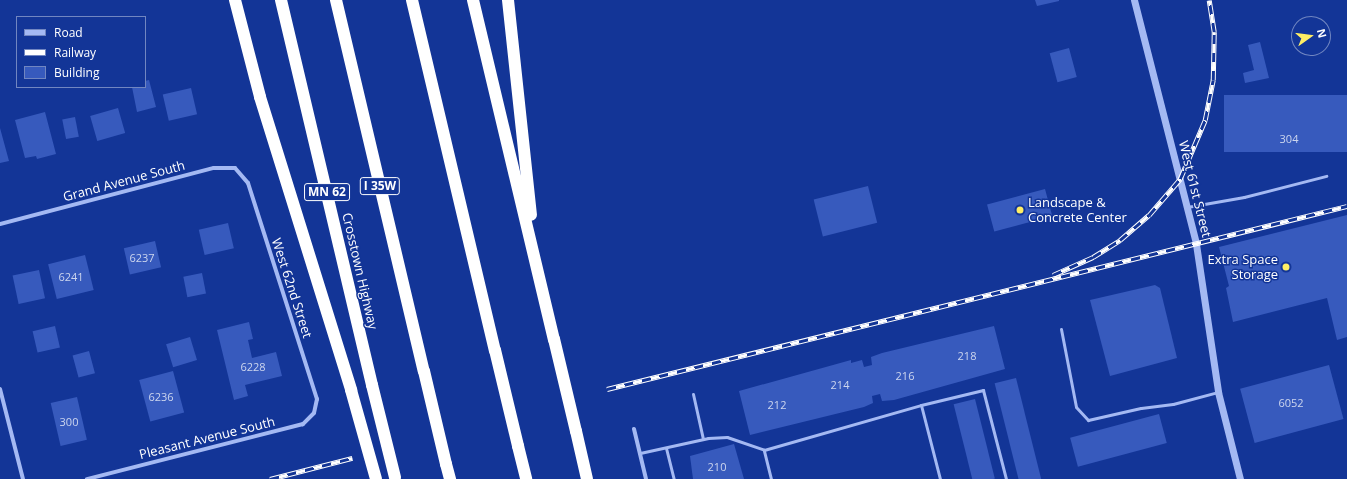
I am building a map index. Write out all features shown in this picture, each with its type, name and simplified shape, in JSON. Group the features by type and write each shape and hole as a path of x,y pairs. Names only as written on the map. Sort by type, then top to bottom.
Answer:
{"highway":[{"path":"235,0 260,97 351,390 376,479"},
{"name":"Crosstown Highway","path":"281,0 395,478"},
{"name":"I 35W","path":"336,0 450,479"},
{"path":"412,0 526,479"},
{"path":"473,0 587,479"},
{"path":"508,0 537,266"}],"street":[{"name":"West 61st Street","path":"1134,0 1188,207 1196,244 1218,392 1240,479"},
{"name":"Grand Avenue South","path":"0,224 214,168 235,168 248,183"},
{"name":"West 62nd Street","path":"248,183 317,399"},
{"path":"0,389 23,479"},
{"name":"Pleasant Avenue South","path":"87,479 303,424 314,413 317,399"},
{"path":"634,429 646,479"}],"lane":[{"path":"1188,207 1244,197 1326,176"},
{"path":"1061,329 1076,408 1088,420 1141,408 1173,404 1218,392"},
{"path":"640,453 703,439 727,437 764,450 921,405 984,390 1006,479"},
{"path":"693,394 703,439"},
{"path":"921,405 940,479"},
{"path":"666,448 674,479"},
{"path":"764,450 771,479"}],"building":[{"path":"1035,0 1059,0 1059,1 1037,6"},
{"path":"1260,42 1269,78 1245,83 1243,73 1254,70 1248,45"},
{"path":"1069,48 1077,77 1057,82 1050,53"},
{"path":"149,80 156,107 137,112 132,88 146,88 146,81"},
{"path":"191,88 197,114 169,121 163,95"},
{"path":"1224,95 1347,95 1347,152 1224,152"},
{"path":"118,108 125,133 97,141 90,116"},
{"path":"45,112 56,154 37,159 36,156 25,158 15,120"},
{"path":"75,117 79,137 66,139 62,119"},
{"path":"0,128 9,161 0,163"},
{"path":"868,186 877,223 823,236 814,200"},
{"name":"Landscape & Concrete Center","path":"1045,189 1052,216 994,232 987,205"},
{"name":"Extra Space Storage","path":"1347,215 1347,337 1337,340 1327,298 1233,322 1226,288 1229,286 1219,247"},
{"path":"228,223 234,248 205,255 199,230"},
{"path":"155,241 161,267 130,275 124,248"},
{"path":"85,255 94,290 57,299 48,264"},
{"path":"39,270 45,298 19,304 13,276"},
{"path":"202,273 206,294 187,297 183,277"},
{"path":"1155,285 1160,288 1177,358 1110,376 1090,300"},
{"path":"249,322 253,339 248,340 252,358 276,352 282,376 245,385 248,396 234,400 217,330"},
{"path":"55,326 60,347 38,353 33,331"},
{"path":"994,326 1005,369 894,400 882,401 880,394 872,396 873,403 864,407 750,435 739,391 851,360 851,363 862,360 864,367 872,365 871,357 882,353"},
{"path":"190,337 197,360 173,367 166,344"},
{"path":"89,351 95,373 79,378 73,355"},
{"path":"1329,365 1343,419 1255,443 1240,389"},
{"path":"173,371 184,413 150,422 139,380"},
{"path":"1016,378 1041,479 1019,479 995,383"},
{"path":"77,397 87,440 61,446 51,403"},
{"path":"975,399 995,479 972,479 954,404"},
{"path":"1159,414 1167,443 1078,467 1070,438"},
{"path":"734,444 744,479 693,479 690,456"}],"railway":[{"path":"1053,275 1093,257 1120,240 1149,215 1180,179 1205,120 1213,80 1214,32 1209,0"},
{"path":"607,389 1347,206"},
{"path":"270,479 352,458"}],"place":[{"name":"Landscape & Concrete Center","path":"1020,210"},
{"name":"Extra Space Storage","path":"1286,267"}]}
